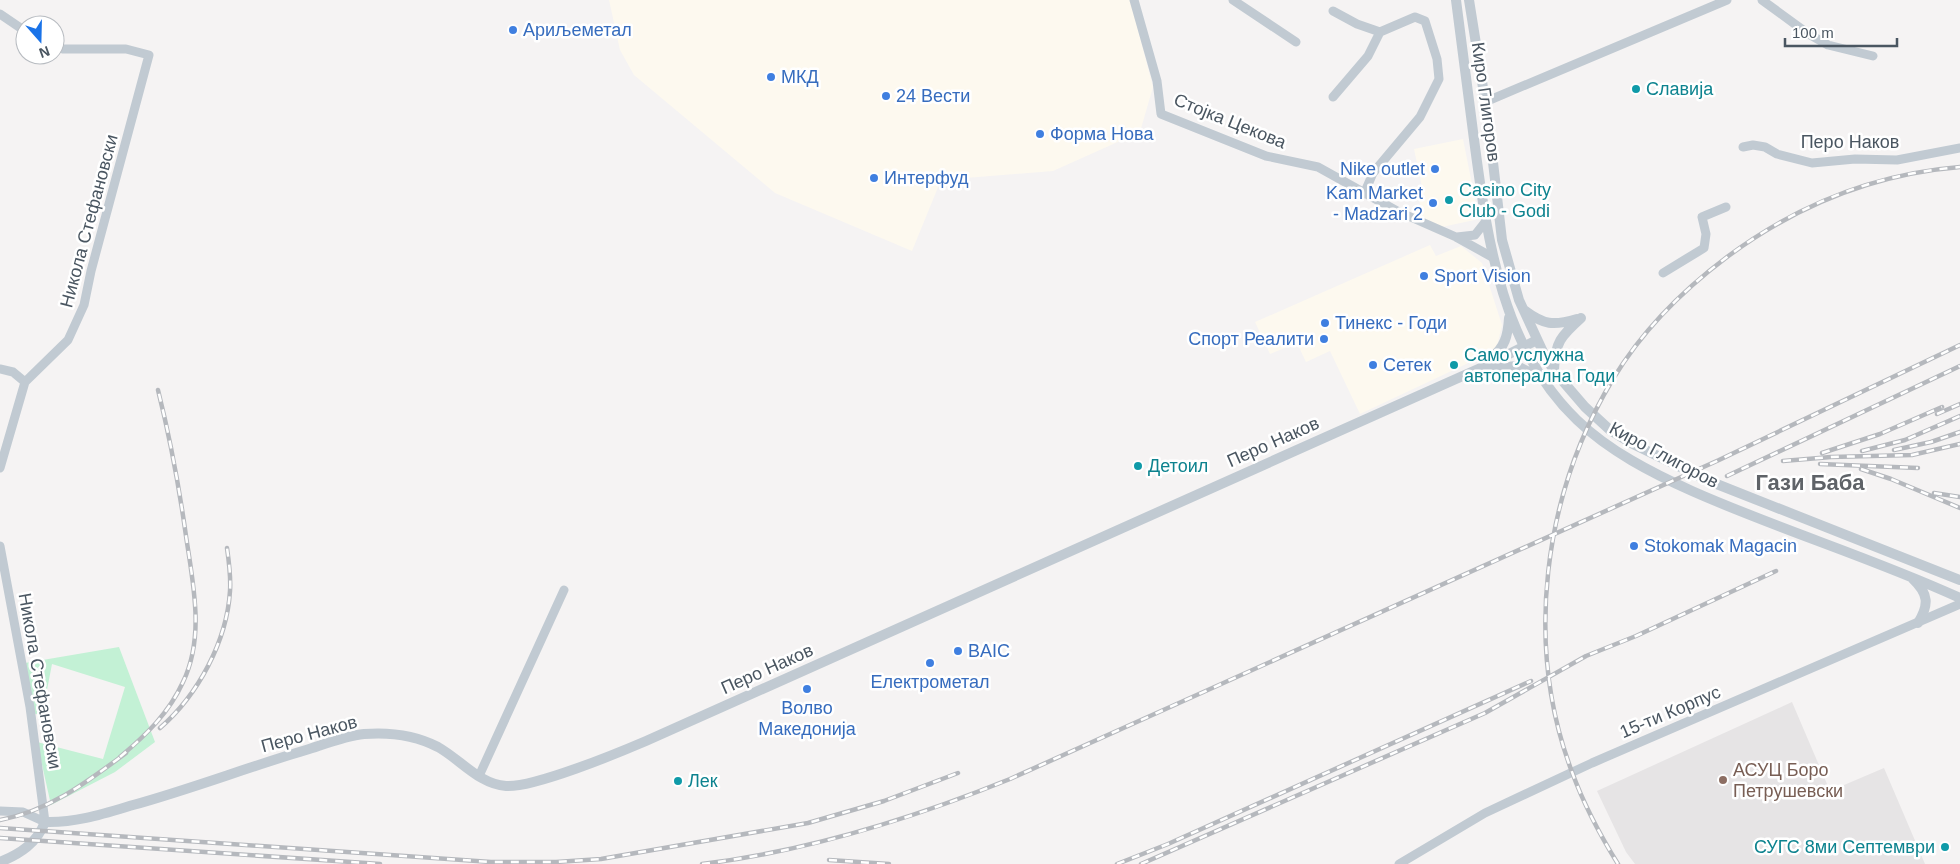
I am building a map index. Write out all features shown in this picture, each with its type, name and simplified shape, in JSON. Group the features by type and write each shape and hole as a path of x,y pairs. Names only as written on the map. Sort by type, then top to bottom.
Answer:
{"street":[{"name":"Стојка Цекова","path":"1134,0 1157,82 1161,114 1266,156 1318,166 1364,194 1456,237 1492,257"},
{"path":"1233,0 1296,42"},
{"name":"Киро Глигоров","path":"1456,0 1492,257 1509,314 1524,346 1563,406 1591,433 1613,449 1645,467 1716,501 1909,575 1960,598"},
{"name":"Киро Глигоров","path":"1469,0 1485,102 1502,240 1523,309 1536,340 1554,371 1585,408 1610,430 1648,452 1744,496 1960,580"},
{"path":"1485,102 1727,0"},
{"path":"1762,0 1807,34 1828,45 1873,56"},
{"path":"1333,11 1357,24 1380,32"},
{"path":"0,14 15,24"},
{"path":"1333,97 1368,56 1380,32 1415,17 1422,18 1431,36 1437,59 1439,78 1420,116 1373,173 1364,194"},
{"name":"Никола Стефановски","path":"25,382 54,356 68,340 84,306 91,271 149,55 126,49 65,50"},
{"name":"Перо Наков","path":"1743,147 1754,145 1765,147 1777,154 1812,162 1856,159 1897,160 1960,149"},
{"path":"1664,273 1704,248 1706,234 1702,217 1726,207"},
{"path":"1456,237 1474,234 1486,221"},
{"path":"1523,309 1540,321 1549,323 1558,324 1581,318 1561,335 1554,371"},
{"path":"1476,370 1502,347 1508,336 1509,314"},
{"name":"Перо Наков","path":"45,822 72,822 89,818 170,795 282,757 362,735 404,735 423,741 438,748 494,784 518,786 630,748 1476,370 1536,340"},
{"path":"1476,370 1517,366 1546,381"},
{"path":"0,369 13,372 25,382 0,468"},
{"name":"Никола Стефановски","path":"0,546 30,707 45,822"},
{"path":"1909,575 1926,596 1926,608 1918,623"},
{"path":"479,776 564,590"},
{"name":"15-ти Корпус","path":"1399,864 1494,808 1609,756 1960,604"},
{"path":"0,810 23,812 45,822 41,831 24,850 0,862"}],"shaded area":[{"path":"609,0 1130,0 1153,87 1140,132 1053,171 941,180 912,251 775,193 634,75 620,50"},
{"path":"1463,139 1479,219 1442,227 1423,219 1418,194 1423,192 1414,149"},
{"path":"1430,245 1436,256 1461,246 1482,263 1502,325 1496,350 1360,414 1330,351 1306,362 1297,343 1270,354 1255,322"},
{"name":"АСУЦ Боро Петрушевски","path":"1792,702 1830,791 1884,768 1925,864 1635,864 1626,852 1597,791"}],"green space":[{"path":"119,647 155,742 115,772 51,805 37,742 103,759 125,687 52,664 42,716 33,713 25,663"}],"railway":[{"path":"1618,864 1593,820 1572,772 1557,723 1548,673 1545,622 1548,571 1557,521 1570,471 1589,424 1624,361 1664,312 1695,283 1754,238 1781,222 1837,195 1897,177 1960,167"},
{"path":"702,864 781,851 859,832 973,794 1010,779 1719,460 1960,345"},
{"path":"1727,476 1960,366"},
{"path":"120,757 148,732 171,704 183,682 194,647 195,610 192,573 174,462 158,390"},
{"path":"1937,414 1960,404"},
{"path":"1822,453 1880,434 1942,407"},
{"path":"1862,451 1905,440 1960,416"},
{"path":"1894,450 1931,442 1960,432"},
{"path":"1783,461 1831,457 1912,455 1960,444"},
{"path":"1820,464 1918,468"},
{"path":"1861,469 1891,479 1960,508"},
{"path":"1934,493 1960,497"},
{"path":"160,728 187,700 217,648 228,610 230,591 227,548"},
{"path":"1141,864 1485,713 1586,656 1636,636 1776,571"},
{"path":"1117,864 1168,844 1531,681"},
{"path":"0,820 35,810 67,794 126,753"},
{"path":"0,828 491,862 556,862 601,859 808,823 884,801 958,773"},
{"path":"0,838 380,864"},
{"path":"829,860 889,864"}],"place":[{"name":"Ариљеметал","path":"513,30"},
{"name":"МКД","path":"771,77"},
{"name":"Славија","path":"1636,89"},
{"name":"24 Вести","path":"886,96"},
{"name":"Форма Нова","path":"1040,134"},
{"name":"Nike outlet","path":"1435,169"},
{"name":"Интерфуд","path":"874,178"},
{"name":"Casino City Club - Godi","path":"1449,200"},
{"name":"Kam Market - Madzari 2","path":"1433,203"},
{"name":"Sport Vision","path":"1424,276"},
{"name":"Тинекс - Годи","path":"1325,323"},
{"name":"Спорт Реалити","path":"1324,339"},
{"name":"Сетек","path":"1373,365"},
{"name":"Само услужна автоперална Годи","path":"1454,365"},
{"name":"Детоил","path":"1138,466"},
{"name":"Stokomak Magacin","path":"1634,546"},
{"name":"BAIC","path":"958,651"},
{"name":"Електрометал","path":"930,663"},
{"name":"Волво Македонија","path":"807,689"},
{"name":"АСУЦ Боро Петрушевски","path":"1723,780"},
{"name":"Лек","path":"678,781"},
{"name":"СУГС 8ми Септември","path":"1945,847"}],"district":[{"name":"Гази Баба","path":"1810,482"}]}
